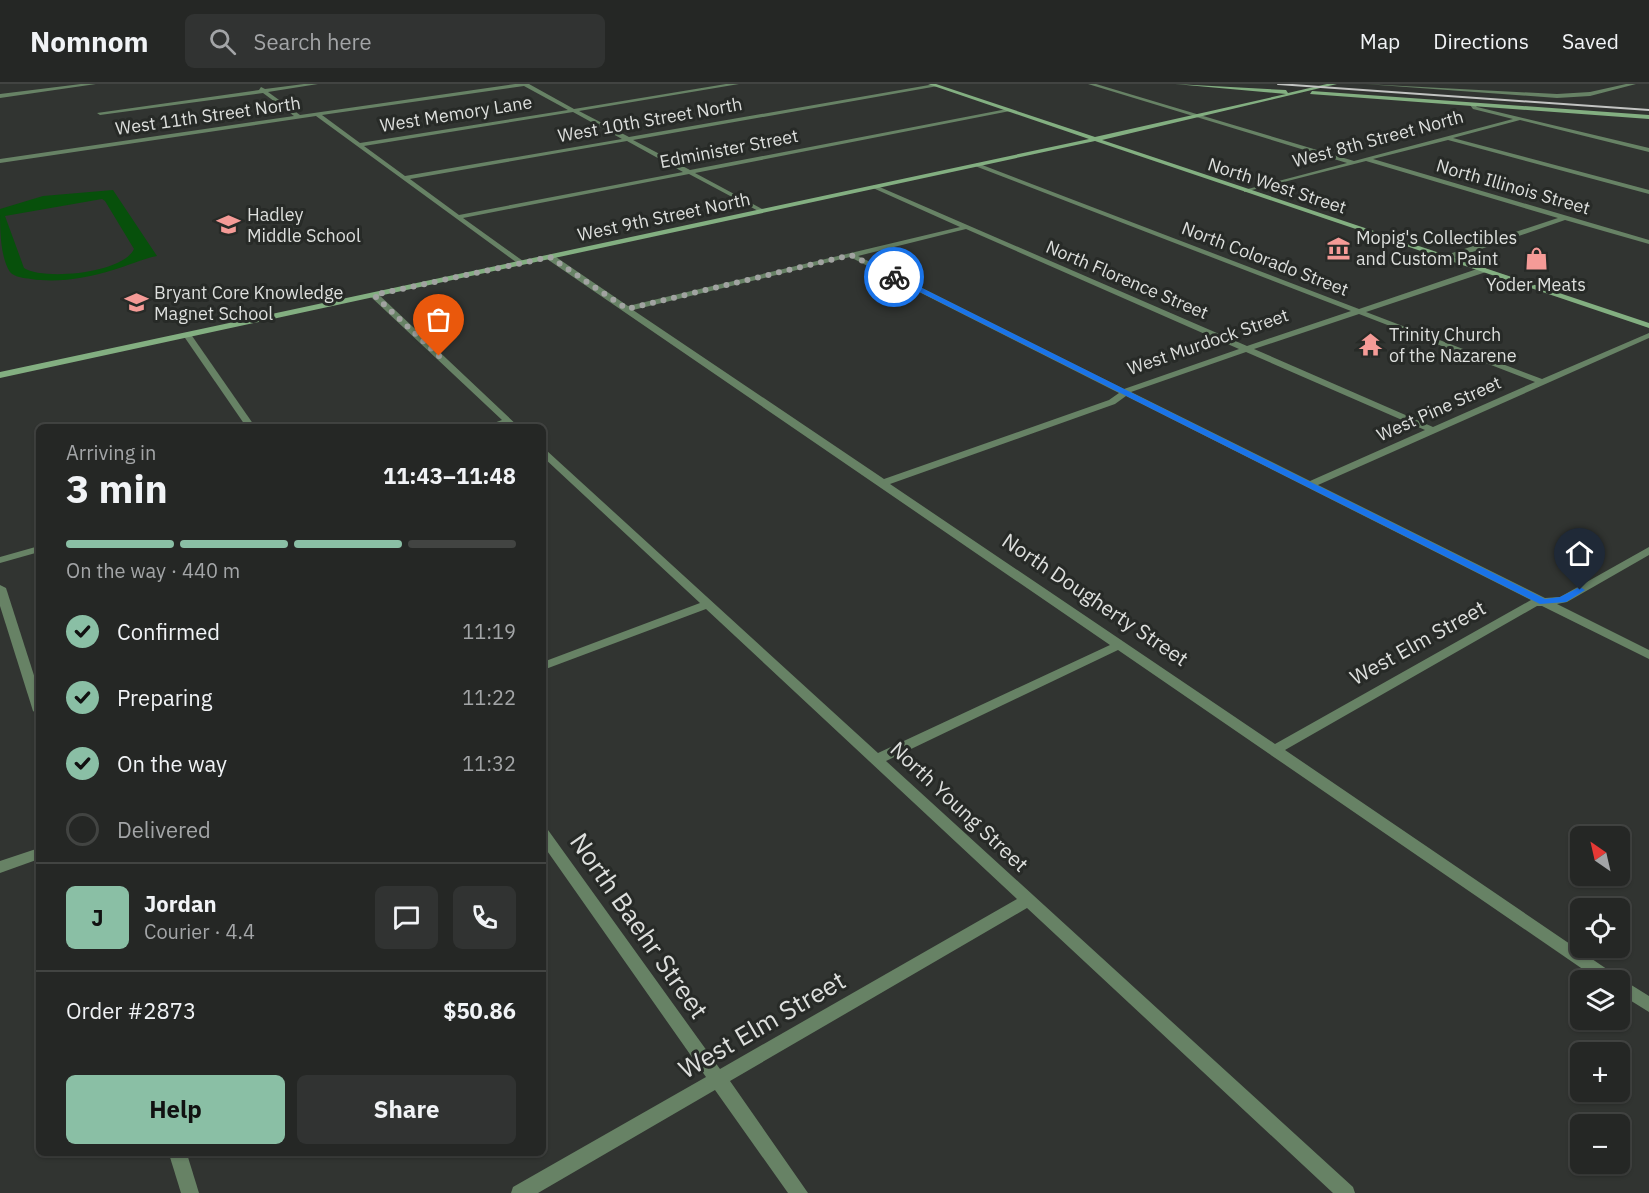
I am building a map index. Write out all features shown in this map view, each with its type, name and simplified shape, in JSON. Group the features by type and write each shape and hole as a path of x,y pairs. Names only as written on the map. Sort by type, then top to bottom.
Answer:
{"street":[{"path":"0,96 93,84"},
{"path":"254,84 298,117"},
{"path":"100,113 315,84"},
{"path":"525,84 762,211"},
{"name":"West 11th Street North","path":"0,161 525,84"},
{"name":"West Memory Lane","path":"359,145 735,84"},
{"path":"1091,84 1356,163"},
{"path":"1178,84 1649,117"},
{"name":"West 9th Street North","path":"0,375 1092,140 1334,84"},
{"path":"1368,84 1557,96 1590,94 1633,84"},
{"name":"North West Street","path":"933,85 1649,326"},
{"name":"West 10th Street North","path":"405,178 933,85"},
{"path":"1473,105 1475,108 1649,150"},
{"name":"Edminister Street","path":"458,217 1007,111"},
{"path":"318,115 520,264"},
{"name":"West 8th Street North","path":"1246,191 1519,119"},
{"path":"1448,138 1649,192"},
{"name":"North Illinois Street","path":"1368,160 1649,242"},
{"name":"North Colorado Street","path":"977,165 1543,382"},
{"name":"North Florence Street","path":"875,187 1433,430"},
{"path":"1446,258 1564,218"},
{"path":"627,309 967,227"},
{"path":"1631,237 1649,230"},
{"path":"851,255 1649,655"},
{"name":"North Dougherty Street","path":"550,257 1597,970"},
{"name":"West Murdock Street","path":"883,483 1112,402 1121,398 1133,387 1483,270"},
{"path":"374,295 512,424"},
{"path":"187,335 249,424"},
{"name":"West Pine Street","path":"1308,485 1649,335"},
{"name":"North Young Street","path":"546,455 1346,1193"},
{"path":"0,560 36,550"},
{"name":"West Elm Street","path":"1275,750 1534,603 1563,600 1649,550"},
{"path":"0,588 36,702"},
{"path":"546,665 708,604"},
{"path":"876,760 1120,645"},
{"name":"North Baehr Street","path":"546,838 799,1193"},
{"path":"0,867 36,854"},
{"name":"West Elm Street","path":"520,1193 1029,900"},
{"path":"1630,993 1649,1005"},
{"path":"179,1156 190,1193"}],"green space":[{"path":"113,190 157,256 103,273 72,279 41,280 14,275 7,266 2,250 0,209 43,196","holes":["102,199 134,249 127,257 100,269 65,274 34,272 24,268 5,216"]}],"railway":[{"path":"1278,84 1649,110"}],"way so far":[{"path":"439,356 374,295 550,257 627,309 851,255 894,277"}],"place":[{"name":"Hadley Middle School","path":"229,225"},
{"name":"Mopig's Collectibles and Custom Paint","path":"1338,248"},
{"name":"Yoder Meats","path":"1536,259"},
{"name":"Bryant Core Knowledge Magnet School","path":"136,303"},
{"name":"Trinity Church of the Nazarene","path":"1371,345"}],"route":[{"path":"894,277 1544,602 1563,600 1580,590"}]}
